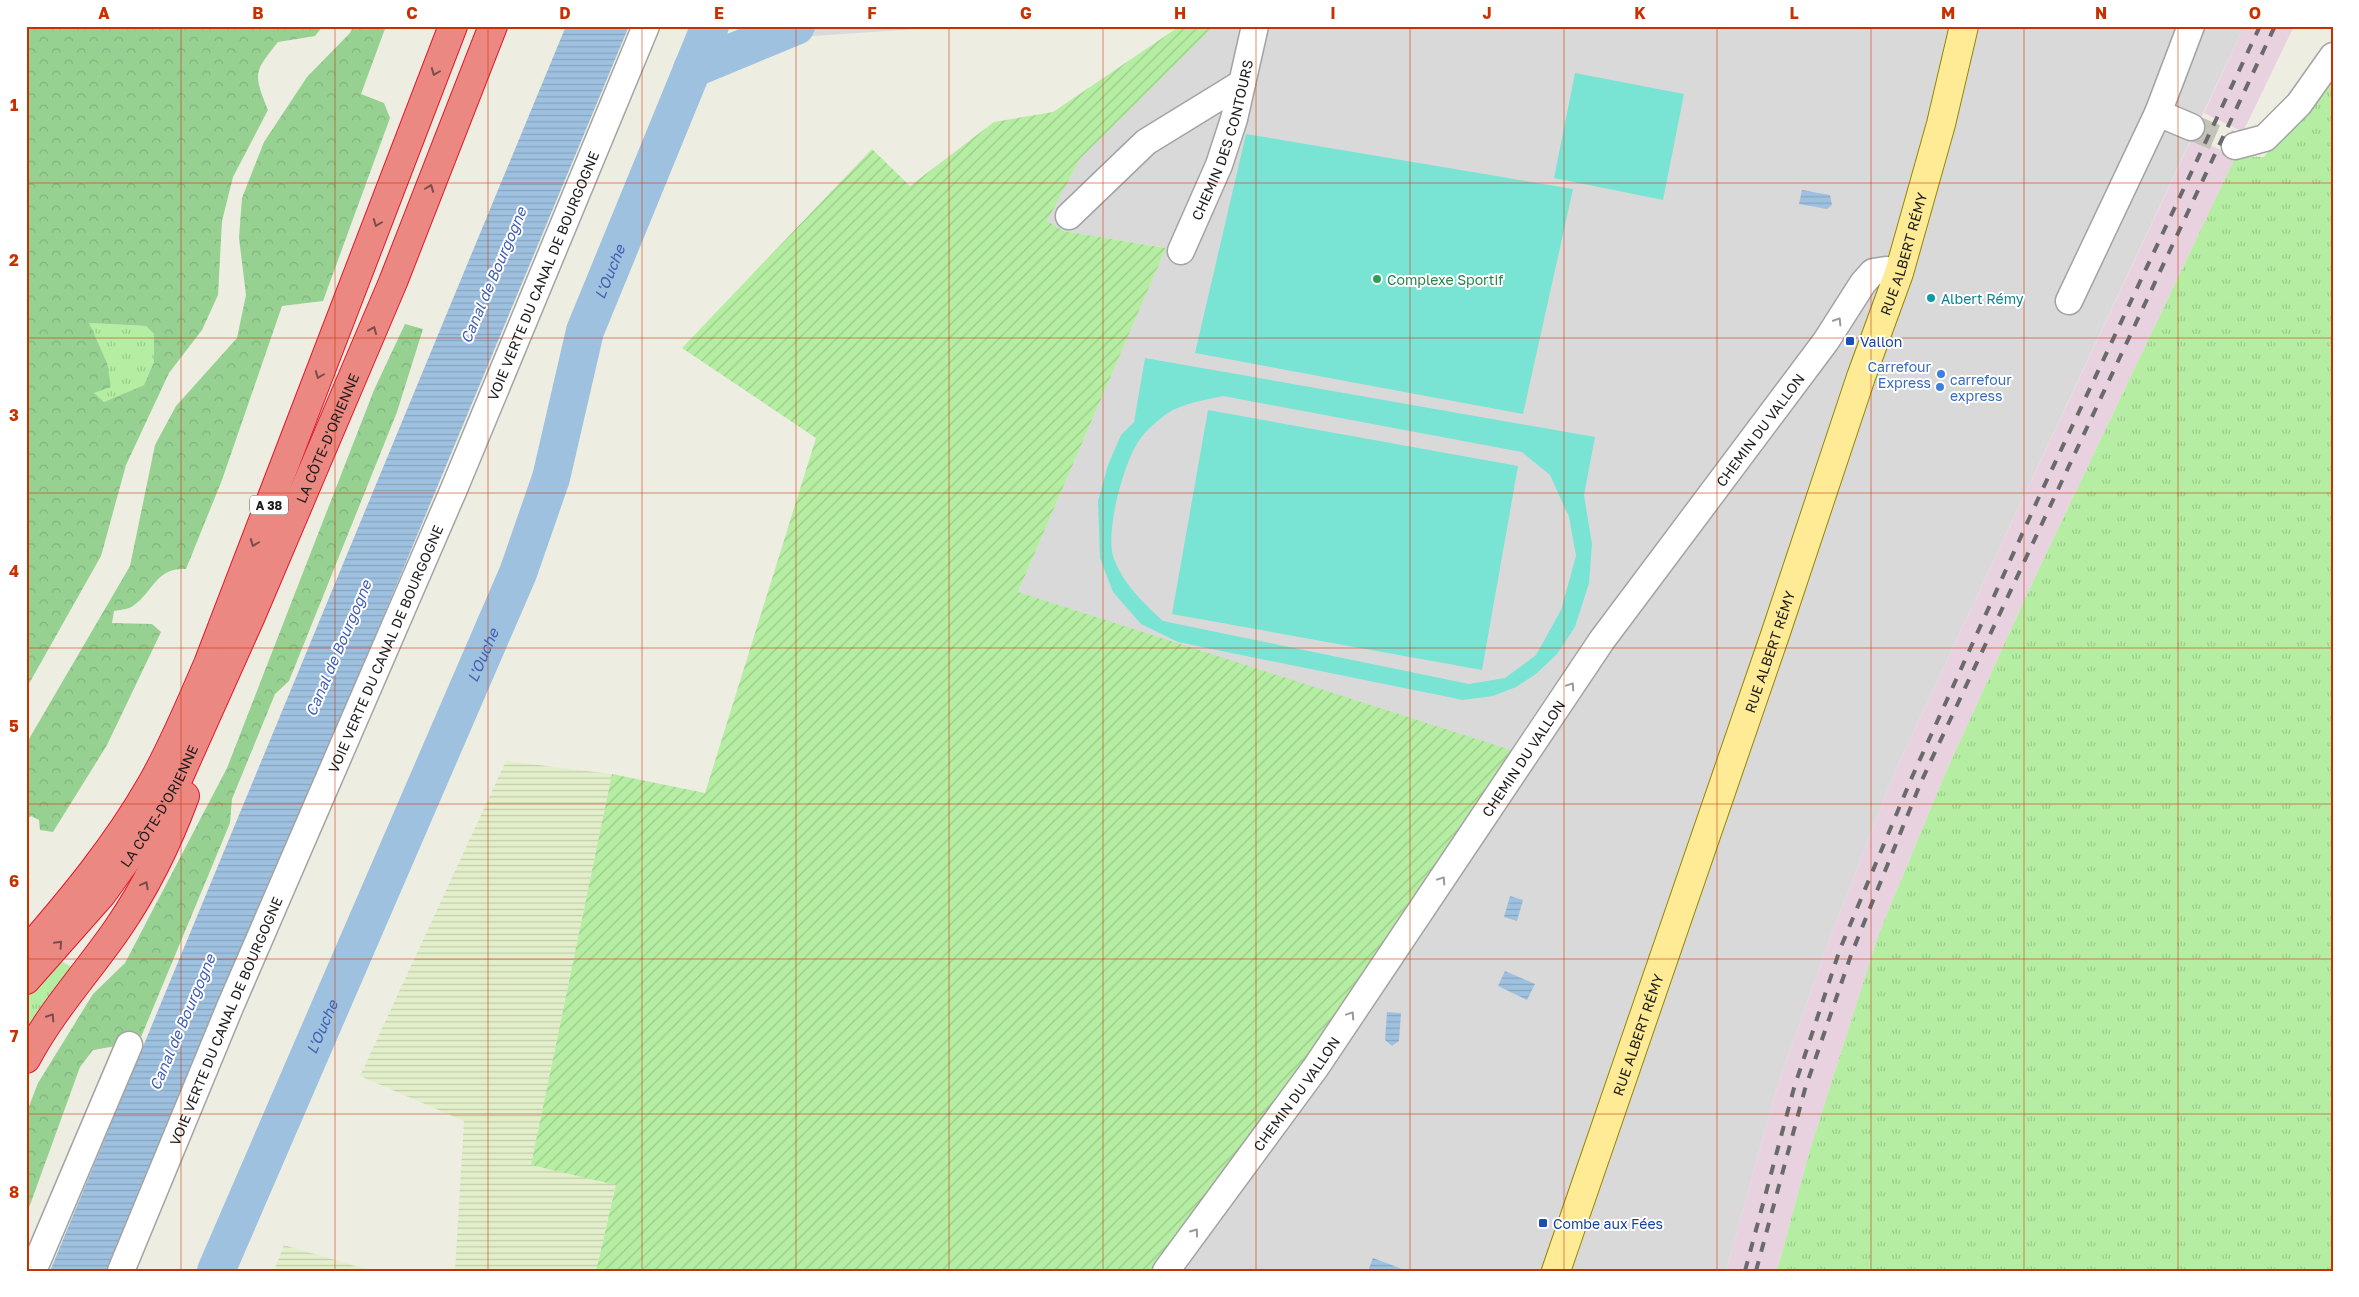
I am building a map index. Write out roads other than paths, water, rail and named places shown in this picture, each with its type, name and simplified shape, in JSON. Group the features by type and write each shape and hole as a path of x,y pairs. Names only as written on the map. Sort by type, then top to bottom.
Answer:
{"highway":[{"name":"LA CÔTE-D'ORIENNE","path":"26,952 100,864 152,783 174,740 208,664 453,26"},
{"name":"LA CÔTE-D'ORIENNE","path":"26,980 102,894 165,804 251,616 393,282 493,26"},
{"path":"26,1059 52,1014 116,930 148,880 182,805 251,616"}],"main road":[{"name":"RUE ALBERT RÉMY","path":"1556,1271 1772,645 1861,377 1899,273 1941,124 1964,26"}],"street":[{"name":"VOIE VERTE DU CANAL DE BOURGOGNE","path":"122,1271 230,1007 454,488 646,26"},
{"name":"CHEMIN DES CONTOURS","path":"1181,250 1219,165 1234,119 1255,26"},
{"path":"2069,301 2158,113 2191,26"},
{"path":"2235,146 2265,138 2299,104 2333,56"},
{"path":"1069,216 1146,142 1242,83"},
{"path":"2158,113 2191,127"},
{"name":"CHEMIN DU VALLON","path":"1166,1271 1316,1067 1602,640 1826,341 1863,283 1873,272 1886,270 1899,273"},
{"path":"33,1271 129,1044"}],"water":[{"name":"Canal de Bourgogne","path":"566,26 629,26 111,1271 50,1271"},
{"path":"1802,190 1830,195 1832,205 1827,209 1799,204"},
{"path":"1510,896 1523,900 1517,921 1504,917"},
{"path":"1505,971 1535,984 1527,1000 1498,986"},
{"path":"1387,1012 1401,1013 1399,1041 1392,1046 1385,1040"},
{"path":"1373,1258 1402,1269 1402,1271 1368,1271"}],"waterway":[{"name":"L'Ouche","path":"216,1271 518,573 551,478 585,331 710,26"},
{"path":"692,69 796,26"}],"tunnel":[{"path":"2191,127 2235,146"}],"railway":[{"path":"1745,1271 1794,1088 1840,949 1912,777 2038,499 2260,26"},
{"path":"1756,1271 1805,1089 1851,955 1921,782 2275,26"}],"place":[{"name":"Complexe Sportif","path":"1377,279"},
{"name":"Albert Rémy","path":"1931,298"},
{"name":"Vallon","path":"1850,341"},
{"name":"Carrefour Express","path":"1941,374"},
{"name":"carrefour express","path":"1940,387"},
{"name":"Combe aux Fées","path":"1543,1223"}]}
